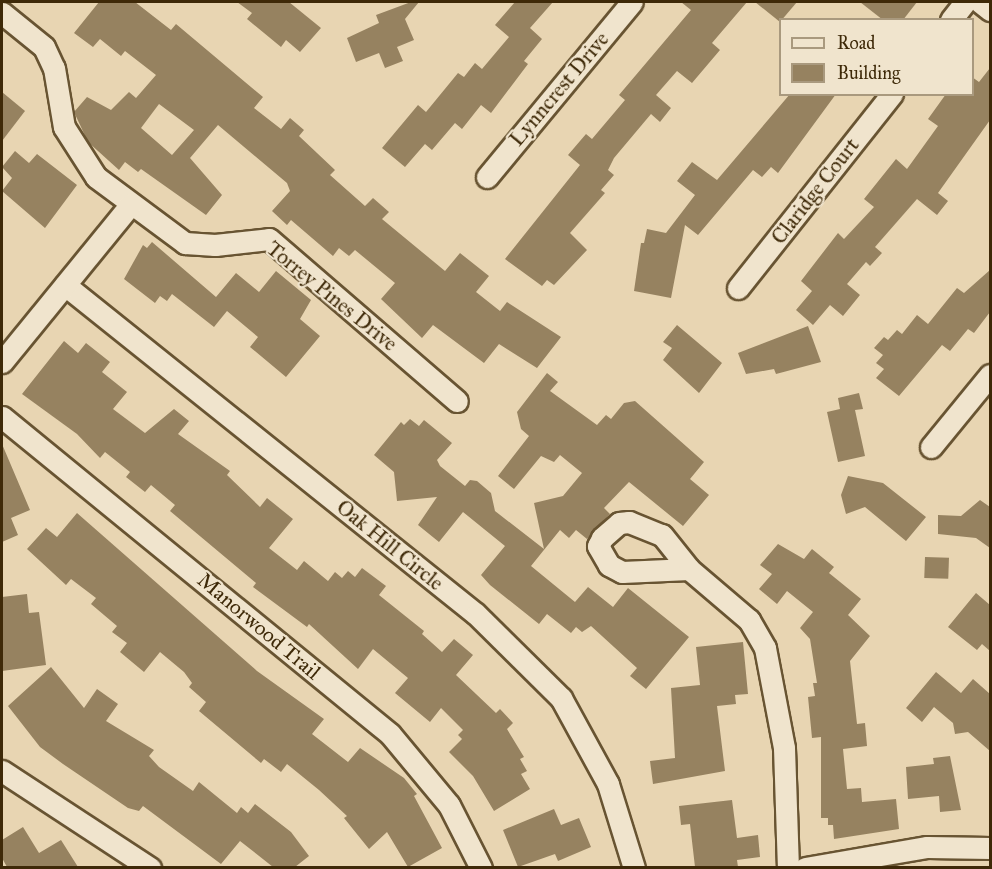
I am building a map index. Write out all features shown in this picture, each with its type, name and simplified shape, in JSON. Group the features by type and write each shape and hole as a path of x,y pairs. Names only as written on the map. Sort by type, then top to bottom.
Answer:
{"street":[{"name":"Lynncrest Drive","path":"487,177 632,2"},
{"path":"953,18 965,2"},
{"path":"980,2 990,10"},
{"name":"Torrey Pines Drive","path":"2,13 44,47 54,68 71,142 96,177 130,205 185,243 215,245 269,239 457,401"},
{"name":"Claridge Court","path":"738,288 890,96"},
{"path":"2,362 130,205"},
{"name":"Oak Hill Circle","path":"65,285 476,614 561,698 608,784 634,867"},
{"path":"931,447 990,375"},
{"name":"Manorwood Trail","path":"2,417 390,734 449,805 481,867"},
{"path":"689,569 748,620 765,648 784,748 789,867"},
{"path":"2,771 150,867"},
{"path":"805,867 927,847 990,848"}],"building":[{"path":"99,2 135,2 171,30 176,24 263,97 254,108 281,129 290,118 304,130 299,136 335,170 330,175 365,206 373,198 389,212 382,219 445,271 460,253 489,276 476,292 500,311 507,302 561,337 537,368 499,344 484,363 433,325 422,338 381,299 395,283 355,250 349,256 339,248 333,256 291,220 287,225 272,211 290,191 287,183 218,125 190,158 222,195 206,215 141,169 138,172 125,162 119,170 88,142 74,112 87,97 111,110 129,92 136,98 156,75 125,51 121,56 100,39 93,47 74,33","holes":["159,104 194,130 172,155 141,128"]},
{"path":"237,2 289,2 321,28 300,52 286,40 281,47 247,19 252,13"},
{"path":"411,2 419,2 405,19 414,40 397,47 403,61 385,68 379,53 356,62 347,38 379,23 376,15"},
{"path":"515,2 553,2 530,28 542,39 524,61 528,64 491,113 481,105 462,129 455,123 432,150 425,144 405,167 382,148 418,105 426,112 458,73 464,77 475,63 482,69 509,37 495,25"},
{"path":"681,2 747,2 712,43 720,50 692,83 677,71 656,95 671,108 660,122 651,114 614,158 608,170 614,175 601,190 605,193 570,233 587,250 554,285 547,280 542,286 505,259 580,165 568,155 586,134 592,139 625,100 619,95 691,10"},
{"path":"755,2 797,2 783,18 779,18 779,21"},
{"path":"860,2 917,2 905,18 880,18"},
{"path":"990,68 990,120 938,193 948,201 937,215 917,199 875,247 882,253 870,266 866,262 847,284 860,295 843,316 830,305 813,325 796,310 812,291 801,281 838,233 844,239 874,207 864,199 896,159 907,169 938,126 928,119 945,96 974,96 974,78 979,82"},
{"path":"2,92 25,111 2,141"},
{"path":"788,96 835,96 778,173 771,167 762,177 753,170 698,235 685,225 671,298 634,291 641,243 644,243 647,229 666,233 695,195 677,181 692,162 717,180"},
{"path":"15,151 29,163 37,154 77,185 45,228 2,191 12,178 2,167"},
{"path":"152,242 216,297 236,273 259,292 276,271 311,300 300,319 320,336 286,377 250,347 258,337 227,311 214,327 172,294 167,301 160,296 155,303 124,279 143,245 147,248"},
{"path":"990,270 990,312 974,333 968,329 950,351 942,345 899,396 876,378 884,369 876,363 883,355 874,348 884,337 888,340 897,330 902,334 917,315 928,324 957,288 964,293"},
{"path":"677,325 722,363 699,393 663,360 672,348 663,342"},
{"path":"808,326 821,362 776,374 774,369 746,374 738,353"},
{"path":"64,341 78,353 86,343 110,362 102,372 127,392 113,409 145,433 174,409 189,421 178,434 230,471 227,475 260,507 267,498 293,519 269,548 297,570 304,561 328,581 335,572 342,578 348,571 355,577 362,568 386,586 379,595 424,631 422,634 442,652 454,639 473,655 456,675 496,713 500,709 513,723 507,729 524,757 520,759 527,771 521,774 530,789 494,811 473,776 449,752 462,739 458,735 463,730 441,708 430,722 395,693 408,678 373,649 358,669 309,624 307,627 253,587 256,583 170,511 175,505 151,485 145,492 126,477 130,472 105,452 100,458 77,434 22,394"},
{"path":"547,373 558,382 550,391 597,425 606,415 611,419 624,403 635,401 704,462 690,479 709,495 683,526 629,482 604,508 610,514 587,539 576,530 569,538 560,530 531,566 575,602 588,587 613,607 628,588 689,637 646,689 630,676 637,668 591,626 582,632 576,627 571,633 547,614 539,624 490,585 481,575 505,546 463,512 439,542 418,525 437,497 397,501 394,472 374,455 401,422 404,425 410,419 419,426 424,420 452,443 437,460 440,466 465,486 470,480 477,481 491,493 495,511 544,549 534,503 563,496 582,473 560,455 554,462 541,456 514,489 498,476 529,436 521,429 517,412"},
{"path":"859,393 863,409 855,410 865,456 838,462 827,412 840,409 838,398"},
{"path":"2,444 30,510 11,518 18,535 2,542"},
{"path":"848,476 883,483 926,517 906,541 865,507 846,514 841,495"},
{"path":"980,500 990,507 990,548 976,538 938,534 938,515 961,516"},
{"path":"77,513 257,671 324,719 312,734 348,762 360,748 404,778 417,794 414,796 442,848 408,867 387,832 369,849 344,818 347,816 287,764 281,772 264,759 261,763 199,711 206,702 189,687 192,683 184,672 160,652 144,672 120,652 127,643 112,632 117,626 91,604 96,598 71,579 66,585 27,549 46,528 57,537"},
{"path":"778,544 804,559 812,549 834,567 829,573 861,599 848,615 870,636 850,661 857,724 865,723 867,746 843,749 847,789 861,788 862,802 896,799 899,829 834,839 833,825 828,825 828,818 821,818 821,737 812,738 808,697 815,696 813,683 817,683 810,639 800,628 813,612 787,591 777,604 759,589 772,574 760,565"},
{"path":"925,557 949,558 948,579 924,578"},
{"path":"976,593 990,605 990,651 982,644 977,650 948,627"},
{"path":"27,594 29,613 39,612 46,665 2,671 2,597"},
{"path":"743,642 748,694 735,695 736,704 717,706 725,771 653,784 650,761 675,758 671,688 700,685 696,647"},
{"path":"51,667 84,708 97,689 118,704 106,721 154,750 149,756 159,767 193,791 199,782 237,813 241,807 248,813 255,804 291,832 309,856 295,867 273,867 240,841 221,864 143,806 139,811 128,808 63,764 40,747 8,706"},
{"path":"936,672 961,693 973,679 990,694 990,751 968,732 955,734 953,723 934,707 922,722 906,708"},
{"path":"950,756 961,810 940,812 939,796 908,799 906,767 934,764 933,758"},
{"path":"732,800 737,838 758,835 760,857 737,860 738,867 695,867 690,824 681,825 679,806"},
{"path":"554,809 561,825 579,818 591,847 558,861 555,854 518,867 503,830"},
{"path":"23,827 39,853 61,840 78,867 7,867 2,858 2,840"}]}
